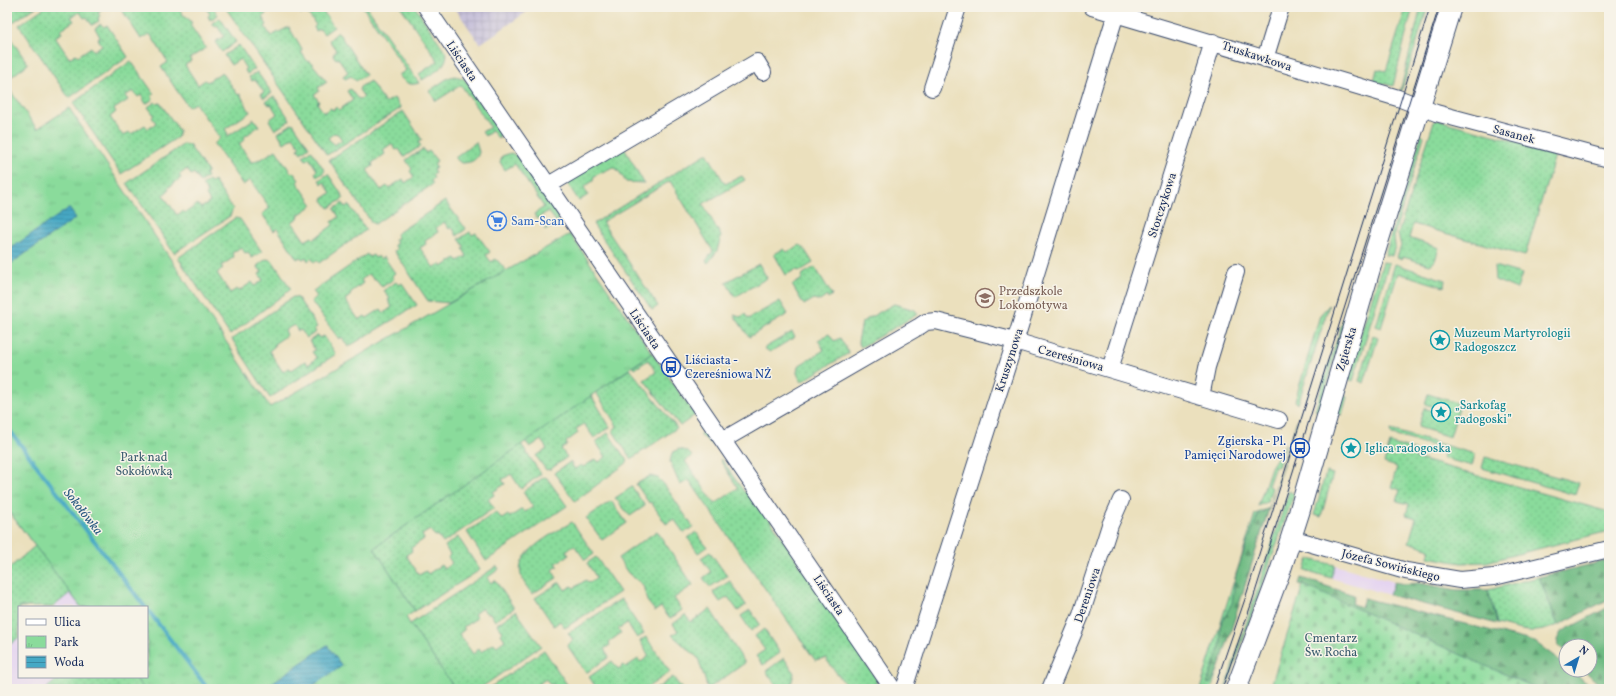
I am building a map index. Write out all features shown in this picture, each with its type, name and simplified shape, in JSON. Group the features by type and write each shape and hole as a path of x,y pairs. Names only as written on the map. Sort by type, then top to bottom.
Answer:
{"main road":[{"name":"Zgierska","path":"1236,689 1291,538 1420,107 1452,7"}],"street":[{"name":"Liściasta","path":"426,7 547,186 893,689"},
{"path":"932,88 958,7"},
{"name":"Truskawkowa","path":"1092,7 1117,10 1265,59 1398,98 1420,107"},
{"path":"1265,59 1281,7"},
{"name":"Kruszynowa","path":"904,689 1015,341 1117,10"},
{"name":"Storczykowa","path":"1110,369 1213,42"},
{"path":"547,186 757,62 763,72"},
{"name":"Sasanek","path":"1420,107 1436,113 1609,159"},
{"path":"1201,397 1207,367 1236,272"},
{"name":"Czereśniowa","path":"723,440 926,322 936,321 955,324 1015,341 1279,420"},
{"name":"Dereniowa","path":"1050,689 1081,615 1110,525 1121,500"},
{"name":"Józefa Sowińskiego","path":"1291,538 1406,571 1460,580 1494,577 1609,549"}],"shaded area":[{"path":"450,7 534,7 480,44 457,11"},
{"path":"1335,565 1394,582 1389,595 1331,578"},
{"path":"70,592 80,606 55,606"},
{"path":"18,638 18,678 59,678 46,689 7,689 7,648"}],"green space":[{"path":"7,7 36,7 10,24 7,19"},
{"path":"45,7 99,7 101,11 98,13 100,16 98,18 99,21 92,25 87,17 84,18 80,12 71,17 74,21 60,30 62,33 55,37 69,58 76,54 78,56 91,47 94,51 102,45 98,39 100,37 95,28 101,24 104,27 107,25 128,57 69,98 19,25"},
{"path":"120,7 178,7 184,16 186,16 192,23 190,25 206,48 190,58 191,61 185,65 198,85 205,80 207,82 222,72 238,95 240,94 250,112 225,129 228,134 226,135 228,136 254,119 259,126 244,137 245,139 239,144 252,163 276,150 291,173 293,172 299,180 297,182 313,205 298,215 299,217 292,222 305,241 312,237 314,239 333,225 332,222 339,217 334,209 343,203 345,207 349,205 366,230 319,263 317,260 314,262 311,258 308,261 306,257 303,259 300,257 297,259 277,228 274,231 262,214 270,208 250,180 243,185 214,144 220,138 195,103 188,107 161,67 168,62 150,34 141,39"},
{"path":"205,7 213,7 218,15 210,20 208,16 210,14"},
{"path":"225,7 269,7 270,8 265,12 266,14 262,17 267,25 265,27 271,36 289,27 302,50 301,52 308,62 310,61 327,82 318,88 319,91 314,94 319,102 317,103 324,113 331,108 332,110 337,107 339,110 353,100 347,91 350,89 357,98 360,99 364,97 359,90 360,87 370,81 385,103 394,98 401,108 327,155","holes":["334,133 338,134 342,140 334,145 328,138"]},
{"path":"303,7 320,7 334,27 324,34 320,29 316,31 314,27 316,25 306,11 301,14 298,11"},
{"path":"363,7 367,7 419,83 410,84 401,78 399,75 406,70"},
{"path":"401,7 415,7 447,54 442,67 422,80 419,74 438,61"},
{"path":"1406,7 1413,7 1393,86 1374,81 1377,69 1386,71"},
{"path":"1421,7 1428,7 1400,92"},
{"path":"220,18 236,42 222,52 215,42 224,36 217,26 215,27 212,23"},
{"path":"338,32 366,75 356,81 351,76 345,79 343,76 348,72 338,58 336,59 333,55 336,50 329,40"},
{"path":"7,33 28,64 7,80"},
{"path":"239,45 255,69 247,74 246,69 240,59 231,65 224,55"},
{"path":"131,61 154,94 152,96 153,99 146,104 141,95 138,97 133,91 125,96 128,100 114,109 116,112 110,117 123,136 129,132 131,134 145,125 148,129 156,123 152,117 154,115 148,107 155,102 157,104 160,103 179,130 178,137 121,174 73,103"},
{"path":"257,72 272,93 264,98 261,94 264,92 255,80 252,81 249,77"},
{"path":"454,76 463,78 467,82 500,132 499,139 492,131 485,136 482,132 490,127 461,85 436,101 429,91 448,78"},
{"name":"Park nad Sokołówką","path":"7,86 37,129 69,108 270,407 570,234 652,353 374,548 415,611 406,617 410,624 455,689 144,689 136,678 148,678 148,606 80,606 7,509"},
{"path":"274,96 290,120 275,130 269,120 277,114 271,104 269,105 266,101"},
{"path":"403,111 422,140 418,142 421,146 404,157 399,149 396,150 391,144 383,150 385,154 372,163 373,166 367,170 381,190 387,186 389,188 403,179 405,183 414,177 410,171 412,169 406,160 423,149 426,153 429,151 437,161 434,164 436,167 433,169 435,173 432,175 434,178 431,181 433,184 375,224 372,223 329,160"},
{"path":"1438,120 1556,152 1525,256 1413,224 1409,238 1439,248 1435,261 1430,265 1403,257 1402,259 1397,257 1401,246 1398,234 1434,121"},
{"path":"293,123 309,147 301,153 298,149 300,147 293,137 284,143 278,133"},
{"path":"1421,135 1424,136 1394,235 1395,246 1392,256 1385,255"},
{"path":"476,142 479,152 477,158 467,163 461,163 455,158"},
{"path":"184,144 189,145 208,172 205,174 207,177 200,182 194,173 191,175 187,169 179,175 181,178 168,188 169,190 163,195 177,215 183,211 185,213 198,204 201,208 210,202 206,195 208,193 202,185 209,180 211,183 214,181 233,209 230,216 174,253 127,183"},
{"path":"623,146 644,183 626,182 618,170 613,167 594,176 593,181 584,187 588,195 579,201 565,180"},
{"path":"311,150 325,171 317,177 315,172 317,170 309,158 306,160 303,156"},
{"path":"511,153 517,156 559,217 558,222 547,230 544,229 556,221 548,211 537,219 534,214 544,207 515,164 505,170 500,162 502,156"},
{"path":"707,153 725,184 742,176 745,180 703,204 721,236 717,251 708,263 706,261 713,251 670,181 602,222 658,306 652,310 593,224"},
{"path":"328,174 344,198 329,208 322,199 331,193 324,182 322,184 319,180"},
{"path":"445,201 466,229 457,236 452,227 449,229 444,222 436,228 438,232 425,241 426,244 420,248 434,268 440,264 442,267 456,258 458,261 467,256 463,249 465,247 459,239 470,232 472,235 476,233 490,252 486,255 491,262 496,259 507,271 449,303 428,301 394,251 397,249 394,245 397,243 395,240 398,238 396,234"},
{"path":"235,218 240,219 262,252 252,258 248,252 245,253 241,247 232,253 234,257 221,266 223,268 217,273 230,293 237,289 239,291 252,282 255,286 263,280 259,274 262,272 257,266 266,259 272,260 291,289 230,335 178,258"},
{"path":"800,245 803,247 813,263 800,271 795,270 786,275 774,254 784,249 787,252"},
{"path":"367,254 369,257 373,255 375,258 378,256 381,259 384,257 395,273 392,276 394,279 382,287 376,279 374,280 369,274 361,280 363,283 350,293 351,295 345,300 359,320 365,316 367,318 381,309 384,313 392,307 388,300 390,299 384,290 396,282 399,285 402,283 417,305 348,347 342,337 339,339 311,301 317,297 313,291"},
{"path":"1383,262 1389,263 1353,381 1347,379"},
{"path":"759,264 767,278 735,297 726,282"},
{"path":"1395,264 1445,280 1444,287 1398,273 1381,328 1376,326"},
{"path":"1494,266 1522,274 1517,289 1495,280"},
{"path":"815,267 832,295 828,298 827,296 820,301 814,299 804,305 792,285 801,280 803,274"},
{"path":"1355,281 1320,411 1315,410"},
{"path":"293,297 298,298 317,327 314,329 316,332 307,338 301,330 298,331 294,325 285,330 287,335 274,344 275,346 269,351 283,372 289,368 292,370 305,361 308,365 317,358 312,352 315,350 309,341 318,335 320,338 324,336 336,354 270,398 232,339"},
{"path":"780,301 788,314 749,337 734,315 740,317 745,314 748,319"},
{"path":"894,304 915,310 918,314 861,347 858,342 862,322"},
{"path":"1329,305 1298,404 1295,401 1320,315"},
{"path":"792,332 795,337 770,352 764,348"},
{"path":"829,334 834,341 840,338 849,353 801,382 797,373 798,366 824,350 818,340"},
{"path":"1373,336 1378,338 1364,383 1359,381"},
{"path":"652,353 695,415 680,426 644,380 656,372 648,360 635,369 633,367"},
{"path":"630,369 677,428 631,459 613,431 617,426 596,392"},
{"path":"1428,394 1460,404 1450,437 1418,427 1424,408 1442,414 1443,410 1425,404"},
{"path":"591,395 610,427 594,438 584,424 576,429 578,433 566,442 567,445 561,449 567,457 551,469 546,470 536,456 547,449 541,440 530,447 525,441"},
{"path":"1342,395 1347,397 1342,415 1336,413"},
{"path":"1298,417 1218,670 1211,689 1200,689 1255,514 1269,508"},
{"path":"1391,430 1475,454 1472,466 1443,458 1445,449 1392,435 1390,433"},
{"path":"704,432 710,434 723,452 700,435"},
{"path":"608,433 628,462 575,501 554,473 570,462 575,469 581,465 583,467 596,459 599,462 606,457 596,442"},
{"path":"1286,443 1278,467 1275,466 1268,486 1272,488 1267,502 1258,506 1271,467"},
{"path":"1390,443 1416,451 1415,458 1609,512 1609,531 1486,562 1461,563 1428,557 1430,549 1409,542 1416,518 1406,515 1409,504 1397,501 1400,490 1391,487 1397,467 1384,463"},
{"path":"521,444 541,474 521,489 511,474 502,480 505,484 493,492 494,495 488,499 494,508 443,543 437,535 435,536 430,530 422,535 424,539 411,548 412,551 406,555 419,575 426,571 428,574 441,565 444,569 452,563 448,557 450,555 445,546 458,537 480,570 415,611 374,548"},
{"path":"679,449 687,451 692,456 685,461 715,504 738,488 720,460 721,459 745,493 750,490 877,680 875,688 849,689 825,658 815,660 689,480 680,485 670,462 672,453"},
{"path":"1485,457 1579,483 1575,495 1482,468"},
{"path":"1326,472 1333,474 1321,517 1314,515"},
{"path":"650,476 658,478 664,484 693,527 684,533 674,519 666,524 636,484"},
{"path":"544,477 547,478 567,506 486,561 467,532 496,512 502,519 508,515 510,517 522,509 525,512 533,507 523,492"},
{"path":"7,481 89,606 80,606 70,593 54,606 18,606 18,638 7,647 7,570 35,546 7,509"},
{"path":"632,487 645,506 630,516 615,498"},
{"path":"1289,491 1294,494 1225,689"},
{"path":"611,501 627,523 602,540 586,518"},
{"path":"1269,508 1218,670 1210,684 1207,683 1221,643 1220,626 1232,603 1236,574 1243,554 1258,515"},
{"path":"572,522 594,554 585,560 574,545 566,551 569,555 556,563 558,566 552,570 557,578 532,594 522,578 520,569 523,560 536,545"},
{"path":"657,531 693,585 674,598 682,610 670,619 661,607 655,611 647,601 643,585 628,573 618,558"},
{"path":"696,532 707,547 698,553 688,538"},
{"path":"710,552 727,576 710,587 703,578 711,572 701,558"},
{"path":"596,557 620,592 565,628 560,621 554,626 535,598 560,582 565,590 572,586 574,588 586,580 589,583 597,578 587,563"},
{"path":"1309,559 1335,565 1331,578 1305,570"},
{"path":"1609,560 1609,599 1558,625 1539,577"},
{"path":"497,566 499,569 487,578 491,583 495,580 514,608 495,621 490,613 487,614 482,608 474,614 477,618 463,627 465,629 459,634 473,654 479,649 481,652 494,643 497,646 505,640 501,634 503,632 497,624 516,611 541,646 479,689 455,689 410,624"},
{"path":"1539,577 1558,625 1541,630 1528,631 1497,624 1488,590"},
{"path":"1301,578 1354,595 1352,604 1361,607 1364,598 1535,642 1558,659 1558,678 1581,678 1593,689 1538,689 1299,584"},
{"path":"730,581 746,605 738,611 728,597 720,602 713,592"},
{"path":"1394,582 1405,584 1418,583 1457,590 1488,590 1497,624 1389,595"},
{"name":"Cmentarz Św. Rocha","path":"1303,585 1538,689 1270,689"},
{"path":"621,599 644,634 637,638 627,623 618,629 621,633 609,642 610,645 604,649 609,657 586,673 567,645 573,640 568,633"},
{"path":"1609,607 1609,689 1604,689 1592,678 1598,678 1598,638 1558,638 1561,632"},
{"path":"710,609 745,663 708,689 698,658 672,635 678,631 673,624 685,615 691,622"},
{"path":"750,610 760,624 751,631 741,616"},
{"path":"764,629 780,653 763,665 756,656 765,650 755,636"},
{"path":"646,637 670,672 645,689 597,689 589,677 612,661 618,669 624,665 626,667 638,659 641,662 649,656 640,641"},
{"path":"544,650 568,686 563,689 556,689 553,684 550,685 546,679 537,685 539,689 488,689"},
{"path":"784,658 794,673 790,689 777,689 778,688 766,671"},
{"path":"673,677 682,689 656,689"},
{"path":"59,678 144,678 152,689 46,689"}],"water":[{"path":"69,208 76,218 12,263 7,256 7,251"},
{"path":"327,645 342,666 308,689 263,689"}],"waterway":[{"name":"Sokołówka","path":"7,427 144,606"},
{"name":"Sokołówka","path":"148,610 208,689"}],"tram line":[{"path":"1214,689 1245,599 1430,7"},
{"path":"1222,689 1252,602 1439,7"}],"place":[{"name":"Sam-Scan","path":"497,221"},
{"name":"Przedszkole Lokomotywa","path":"985,298"},
{"name":"Muzeum Martyrologii Radogoszcz","path":"1440,340"},
{"name":"Liściasta - Czereśniowa NŻ","path":"671,367"},
{"name":"„Sarkofag radogoski”","path":"1441,412"},
{"name":"Zgierska - Pl. Pamięci Narodowej","path":"1300,448"},
{"name":"Iglica radogoska","path":"1351,448"}]}
